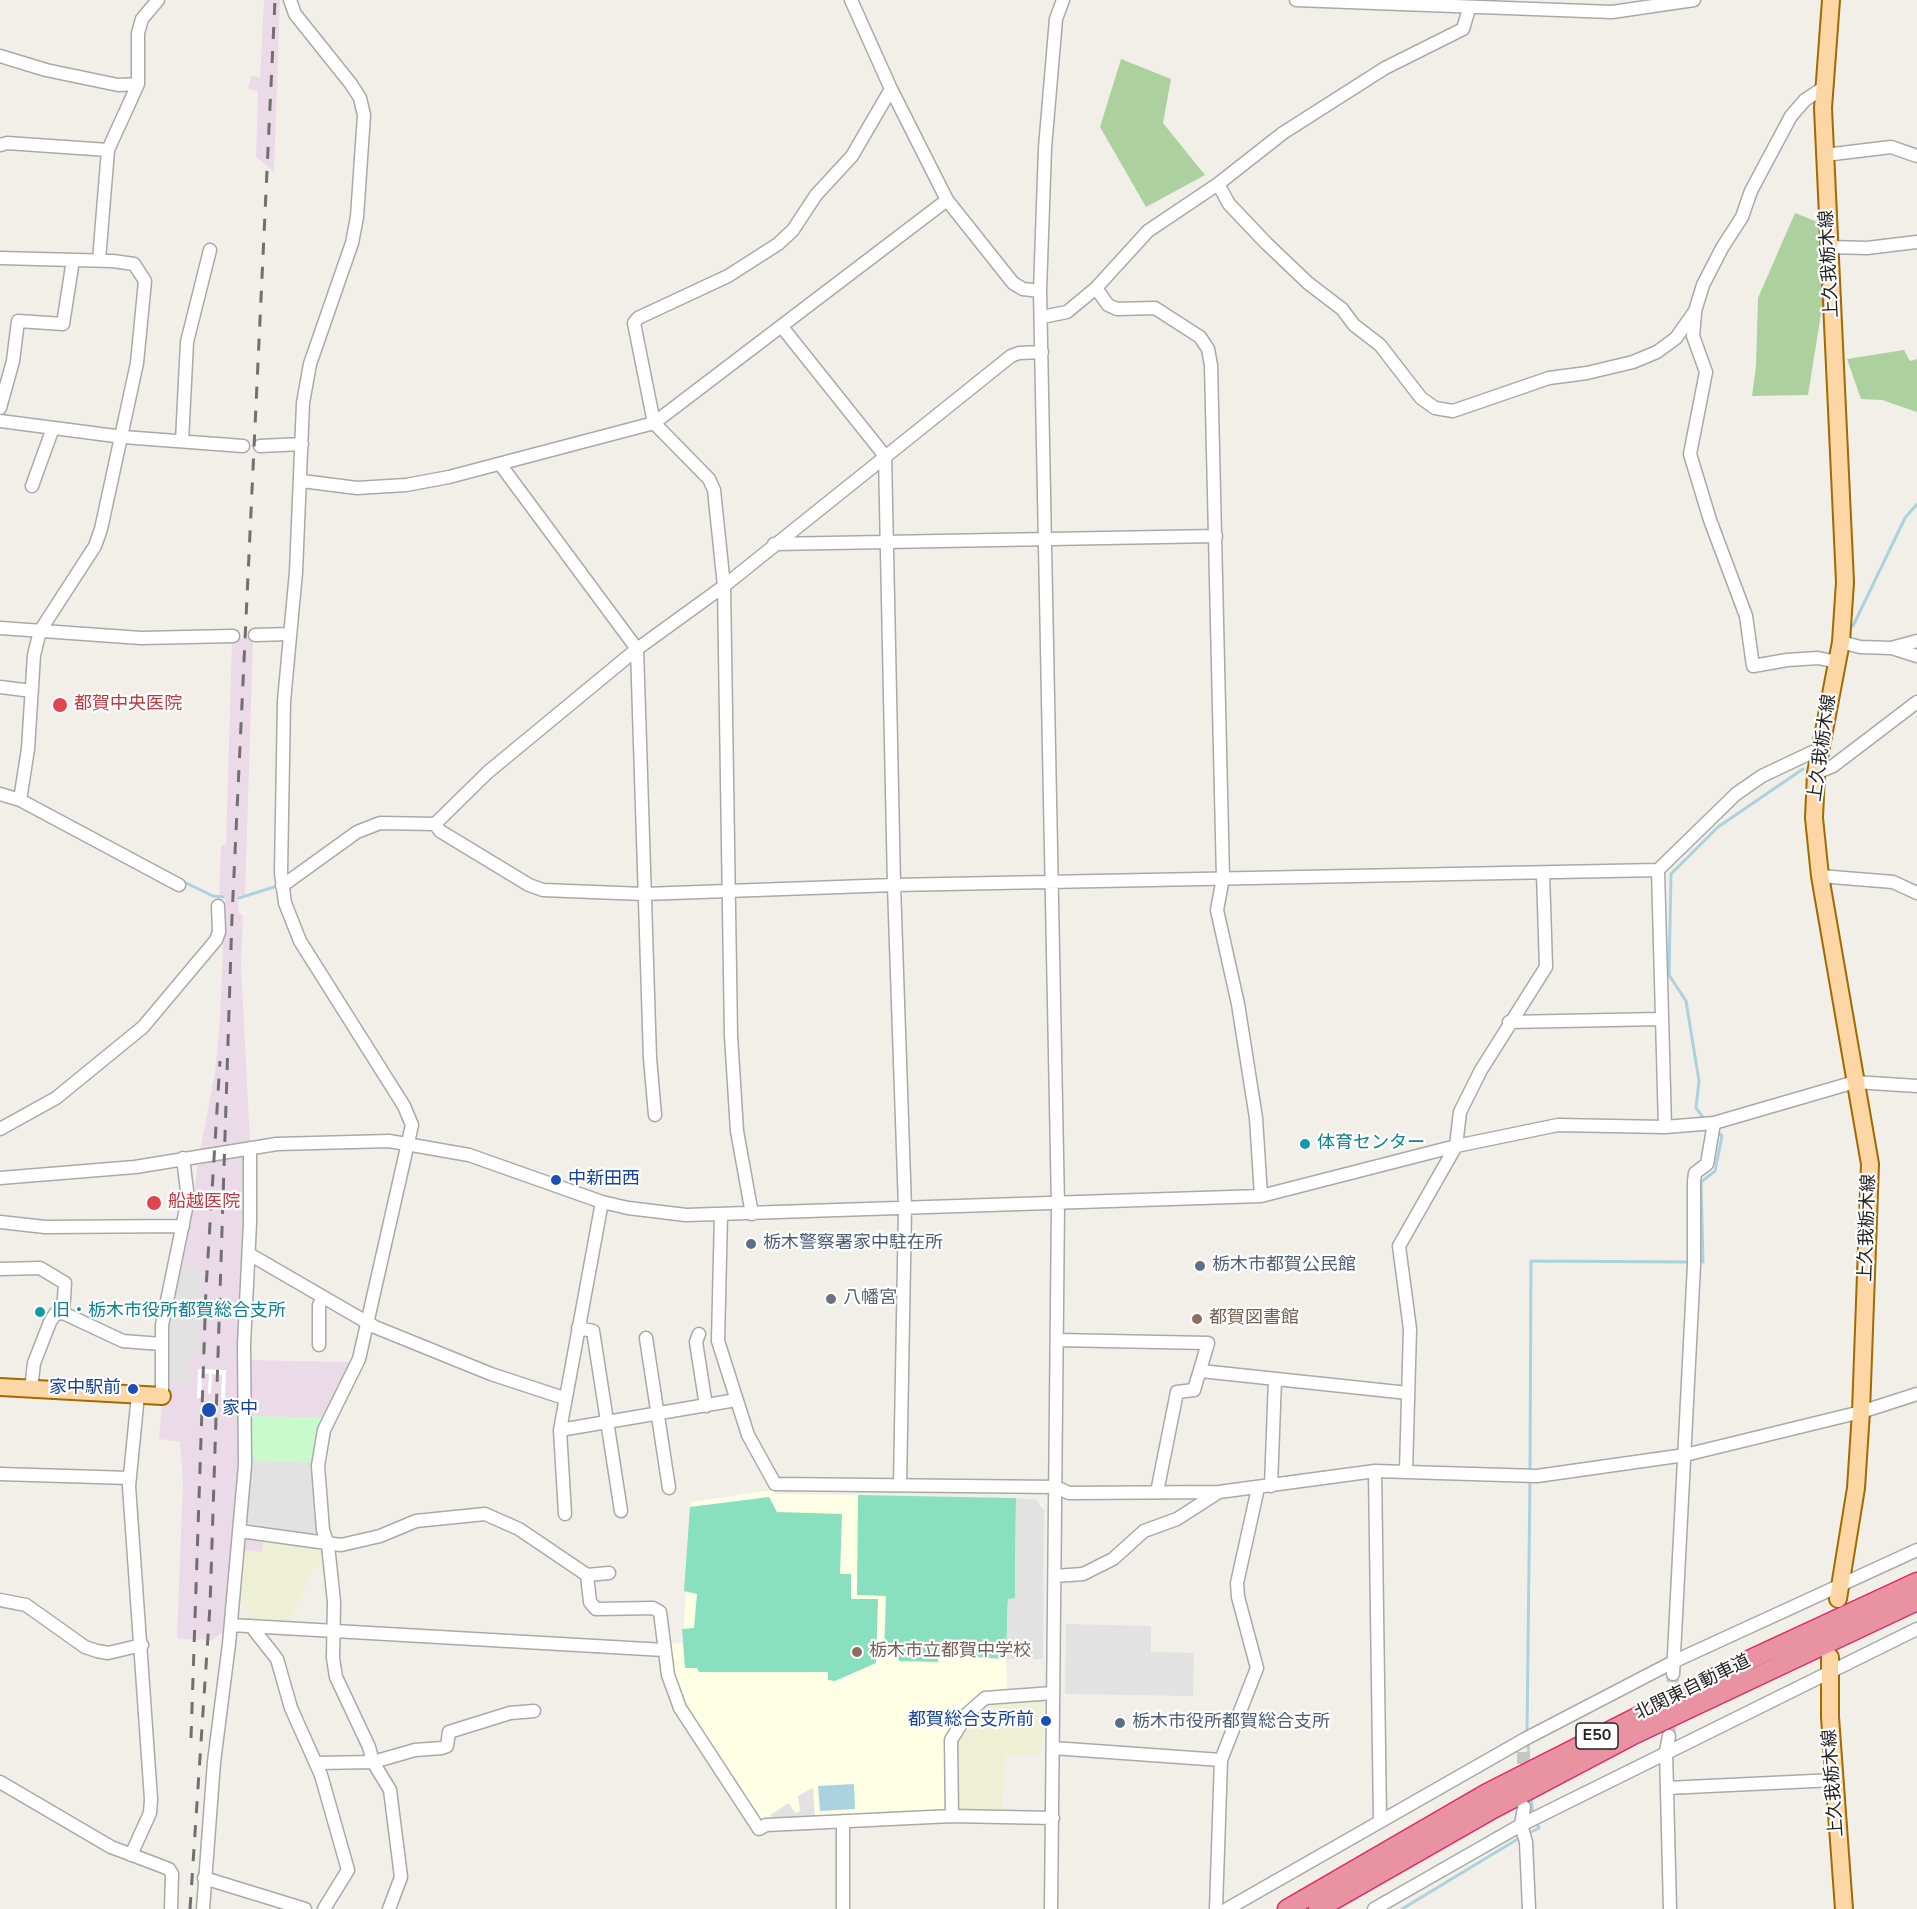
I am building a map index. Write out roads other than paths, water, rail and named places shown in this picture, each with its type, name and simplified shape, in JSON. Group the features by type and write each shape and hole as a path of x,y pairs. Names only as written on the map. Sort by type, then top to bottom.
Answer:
{"highway":[{"name":"北関東自動車道","path":"1287,1909 1498,1787 1753,1658 1917,1582"},
{"name":"北関東自動車道","path":"1318,1909 1482,1814 1635,1734 1917,1601"}],"main road":[{"name":"上久我栃木線","path":"1831,0 1823,88 1845,552 1841,642 1816,773 1814,818 1820,876 1870,1164 1861,1413 1854,1498 1840,1591"},
{"path":"0,1387 162,1396"},
{"name":"上久我栃木線","path":"1829,1664 1834,1780 1844,1909"}],"street":[{"path":"99,260 108,150 138,84 140,25 158,0"},
{"path":"290,0 295,14 351,84 360,98 364,115 357,218 348,256 310,364 303,403 302,481 284,701 280,849 282,886 289,915 300,941 404,1106 412,1125 359,1359 324,1430 319,1448 320,1504 322,1530 328,1545 335,1631 333,1659 336,1677 366,1739 373,1762 390,1790 401,1877 389,1909"},
{"path":"851,0 891,89 947,200 1013,283 1023,289 1040,291"},
{"path":"1051,1909 1058,1205 1040,291 1045,137 1056,19 1063,0"},
{"path":"1296,0 1469,9 1542,6 1638,10 1694,0"},
{"path":"1042,318 1062,315 1096,288 1148,231 1218,184 1282,133 1373,75 1463,29 1469,9"},
{"path":"0,56 56,72 118,85 138,84"},
{"path":"1823,88 1805,100 1791,116 1751,192 1742,217 1722,248 1703,285 1695,311 1693,336 1706,372 1690,454 1710,520 1746,616 1754,666 1787,660 1818,658 1837,662"},
{"path":"752,1214 737,1131 728,892 724,586 714,490 709,479 654,423 634,323 638,318 728,276 778,244 794,230 816,195 852,156 891,89"},
{"path":"0,145 8,143 108,150"},
{"path":"1825,155 1891,147 1917,156"},
{"path":"1218,184 1229,204 1266,243 1308,283 1342,309 1354,325 1380,345 1421,398 1435,408 1453,411 1549,378 1587,373 1633,362 1657,352 1676,338 1695,311"},
{"path":"302,481 357,488 406,485 500,464 654,423 947,200"},
{"path":"1829,247 1867,248 1917,242"},
{"path":"182,441 187,342 210,250"},
{"path":"0,258 99,260 135,264 145,281 137,363 108,505 95,546 40,631 34,655 28,749 20,800"},
{"path":"0,408 13,361 18,321 63,324 73,260"},
{"path":"1096,288 1108,305 1117,309 1155,308 1200,337 1208,349 1216,536 1223,878 1217,910 1238,1004 1255,1106 1261,1196"},
{"path":"782,327 885,456 889,543 894,885 905,1208 900,1485"},
{"path":"282,886 357,832 380,823 435,824 488,772 637,650 724,586 1011,356 1019,353 1042,352"},
{"path":"0,421 123,437 243,446"},
{"path":"32,486 53,428"},
{"path":"260,447 302,444"},
{"path":"500,464 637,650 650,1058 655,1115"},
{"path":"774,544 1216,536"},
{"path":"0,628 141,638 233,636"},
{"path":"255,635 290,634"},
{"path":"1891,648 1917,641"},
{"path":"1841,642 1860,647 1891,648 1917,656"},
{"path":"0,687 32,691"},
{"path":"1816,773 1833,766 1917,702"},
{"path":"435,824 440,831 530,885 543,890 644,894 894,885 1659,870 1736,794 1762,776 1821,748"},
{"path":"0,794 20,800 179,885"},
{"path":"1659,870 1665,1127"},
{"path":"1406,1471 1410,1329 1399,1246 1456,1146 1460,1112 1509,1022 1546,967 1543,873"},
{"path":"1820,876 1893,882 1917,893"},
{"path":"0,1129 56,1098 143,1027 216,940 219,932 218,906"},
{"path":"1509,1022 1661,1019"},
{"path":"0,1178 77,1174 250,1148 310,1142 409,1143 469,1155 602,1202 655,1212 721,1215 1058,1205 1261,1196 1456,1146 1558,1125 1665,1127 1714,1122 1855,1082 1917,1086"},
{"path":"1673,1674 1685,1455 1687,1356 1694,1265 1694,1181 1695,1173 1707,1164 1714,1122"},
{"path":"202,1909 214,1761 231,1625 245,1465 244,1344 249,1254 250,1148"},
{"path":"162,1396 162,1324 188,1199 183,1158"},
{"path":"565,1514 560,1430 564,1398 602,1202"},
{"path":"721,1215 717,1334 748,1435 775,1484 1056,1487 1069,1493 1220,1492 1375,1471 1537,1476 1685,1455 1861,1413 1917,1394"},
{"path":"0,1222 45,1227 183,1227"},
{"path":"249,1254 366,1323 491,1374 564,1398"},
{"path":"0,1269 40,1268 65,1283 63,1312"},
{"path":"319,1345 319,1305 324,1298"},
{"path":"32,1389 34,1363 55,1314 63,1312 123,1341 162,1344"},
{"path":"578,1328 593,1331 621,1511"},
{"path":"699,1334 696,1342 706,1406"},
{"path":"646,1338 669,1488"},
{"path":"1057,1340 1208,1343 1194,1389 1177,1392 1157,1492"},
{"path":"1201,1371 1408,1393"},
{"path":"1216,1909 1221,1760 1257,1668 1238,1597 1237,1583 1265,1487 1275,1379"},
{"path":"131,1855 151,1807 130,1478 138,1395"},
{"path":"560,1430 736,1400"},
{"path":"1375,1471 1380,1820"},
{"path":"0,1474 130,1478"},
{"path":"1055,1576 1083,1574 1113,1559 1144,1531 1177,1519 1206,1503 1220,1492"},
{"path":"240,1531 328,1545 368,1540 416,1521 485,1514 519,1529 587,1575 609,1573"},
{"path":"1227,1909 1525,1739 1675,1661 1840,1591 1917,1550"},
{"path":"587,1575 590,1602 596,1609 653,1608 660,1612 668,1676 680,1708 759,1829 766,1825 952,1816 1053,1818"},
{"path":"0,1600 26,1605 85,1647 97,1652 108,1653 142,1645"},
{"path":"231,1625 664,1650"},
{"path":"251,1626 277,1659 291,1708 317,1763 348,1870 324,1909"},
{"path":"1376,1909 1521,1826 1829,1664 1917,1629"},
{"path":"952,1816 951,1740 967,1714 985,1698 1053,1693"},
{"path":"317,1763 373,1762 415,1750 442,1748 447,1746 449,1731 510,1713 534,1711"},
{"path":"1669,1736 1666,1751 1670,1909"},
{"path":"1523,1752 1525,1739"},
{"path":"1053,1748 1221,1760"},
{"path":"1667,1788 1834,1780"},
{"path":"0,1782 111,1847 165,1866 172,1874 171,1909"},
{"path":"1524,1807 1521,1826 1526,1842 1529,1909"},
{"path":"843,1821 843,1909"},
{"path":"204,1878 305,1909"}],"water":[{"path":"854,1784 855,1809 820,1811 818,1786"}],"waterway":[{"path":"1853,626 1905,518 1917,504"},
{"path":"1705,1120 1696,1108 1699,1081 1686,1001 1669,975 1671,874 1718,827 1803,769"},
{"path":"182,881 213,896 223,897"},
{"path":"239,898 274,887"},
{"path":"1698,1262 1703,1262 1701,1182 1715,1171 1722,1136 1716,1131"},
{"path":"1530,1471 1531,1261 1691,1262"},
{"path":"1527,1732 1530,1478"},
{"path":"1528,1742 1529,1765"},
{"path":"1531,1796 1533,1816"},
{"path":"1527,1834 1539,1828 1536,1822"},
{"path":"1402,1909 1521,1837"}],"tunnel":[{"path":"1669,1736 1673,1674"},
{"path":"1523,1752 1523,1781"}],"railway":[{"path":"190,1909 210,1606 232,917 275,0"},
{"path":"191,1738 206,1289 220,1061"}],"place":[{"name":"都賀中央医院","path":"60,705"},
{"name":"体育センター","path":"1305,1144"},
{"name":"中新田西","path":"556,1180"},
{"name":"船越医院","path":"154,1203"},
{"name":"栃木警察署家中駐在所","path":"751,1244"},
{"name":"栃木市都賀公民館","path":"1200,1266"},
{"name":"八幡宮","path":"831,1299"},
{"name":"旧・栃木市役所都賀総合支所","path":"40,1312"},
{"name":"都賀図書館","path":"1197,1319"},
{"name":"家中駅前","path":"133,1389"},
{"name":"家中","path":"209,1410"},
{"name":"栃木市立都賀中学校","path":"857,1652"},
{"name":"都賀総合支所前","path":"1046,1721"},
{"name":"栃木市役所都賀総合支所","path":"1120,1723"}]}
